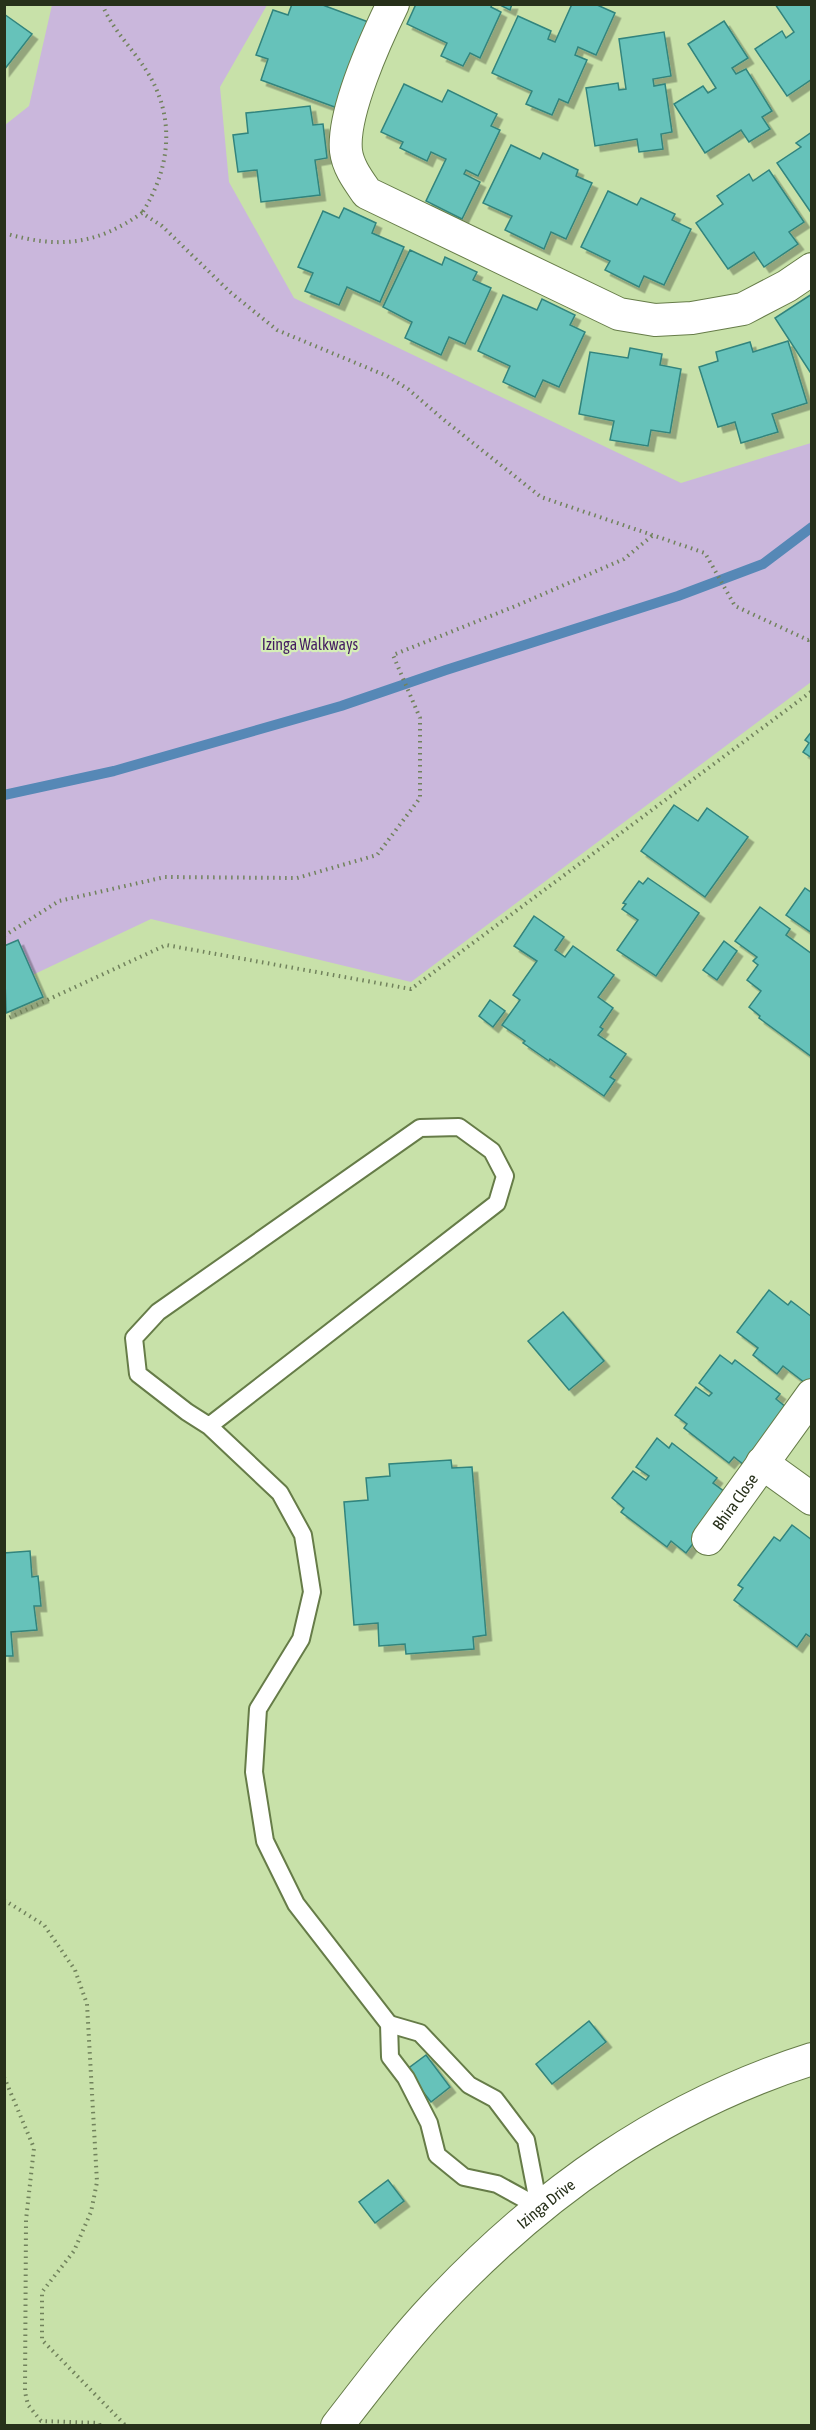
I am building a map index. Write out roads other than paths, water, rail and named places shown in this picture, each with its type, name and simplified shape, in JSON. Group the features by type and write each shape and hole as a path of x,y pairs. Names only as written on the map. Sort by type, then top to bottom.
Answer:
{"street":[{"path":"393,4 378,35 350,114 346,151 353,173 367,193 619,314 655,320 692,318 743,309 812,269"},
{"name":"Bhira Close","path":"708,1539 812,1395"},
{"name":"Bhira Close","path":"762,1463 812,1499"},
{"name":"Izinga Drive","path":"337,2426 389,2359 435,2306 539,2207 607,2157 671,2120 738,2085 812,2059"}],"lane":[{"path":"209,1426 497,1203 505,1176 492,1151 459,1126 420,1128 158,1312 134,1338 138,1374 209,1426 280,1493 303,1535 312,1592 301,1639 258,1709 254,1772 265,1841 296,1904 389,2024 420,2033 469,2085 495,2099 526,2140 539,2207"},
{"path":"389,2024 390,2057 405,2078 429,2123 437,2155 464,2177 496,2184 539,2207"}],"waterway":[{"path":"4,795 114,771 341,706 678,596 763,564 812,527"}],"park label":[{"name":"Izinga Walkways","path":"310,644"}]}
